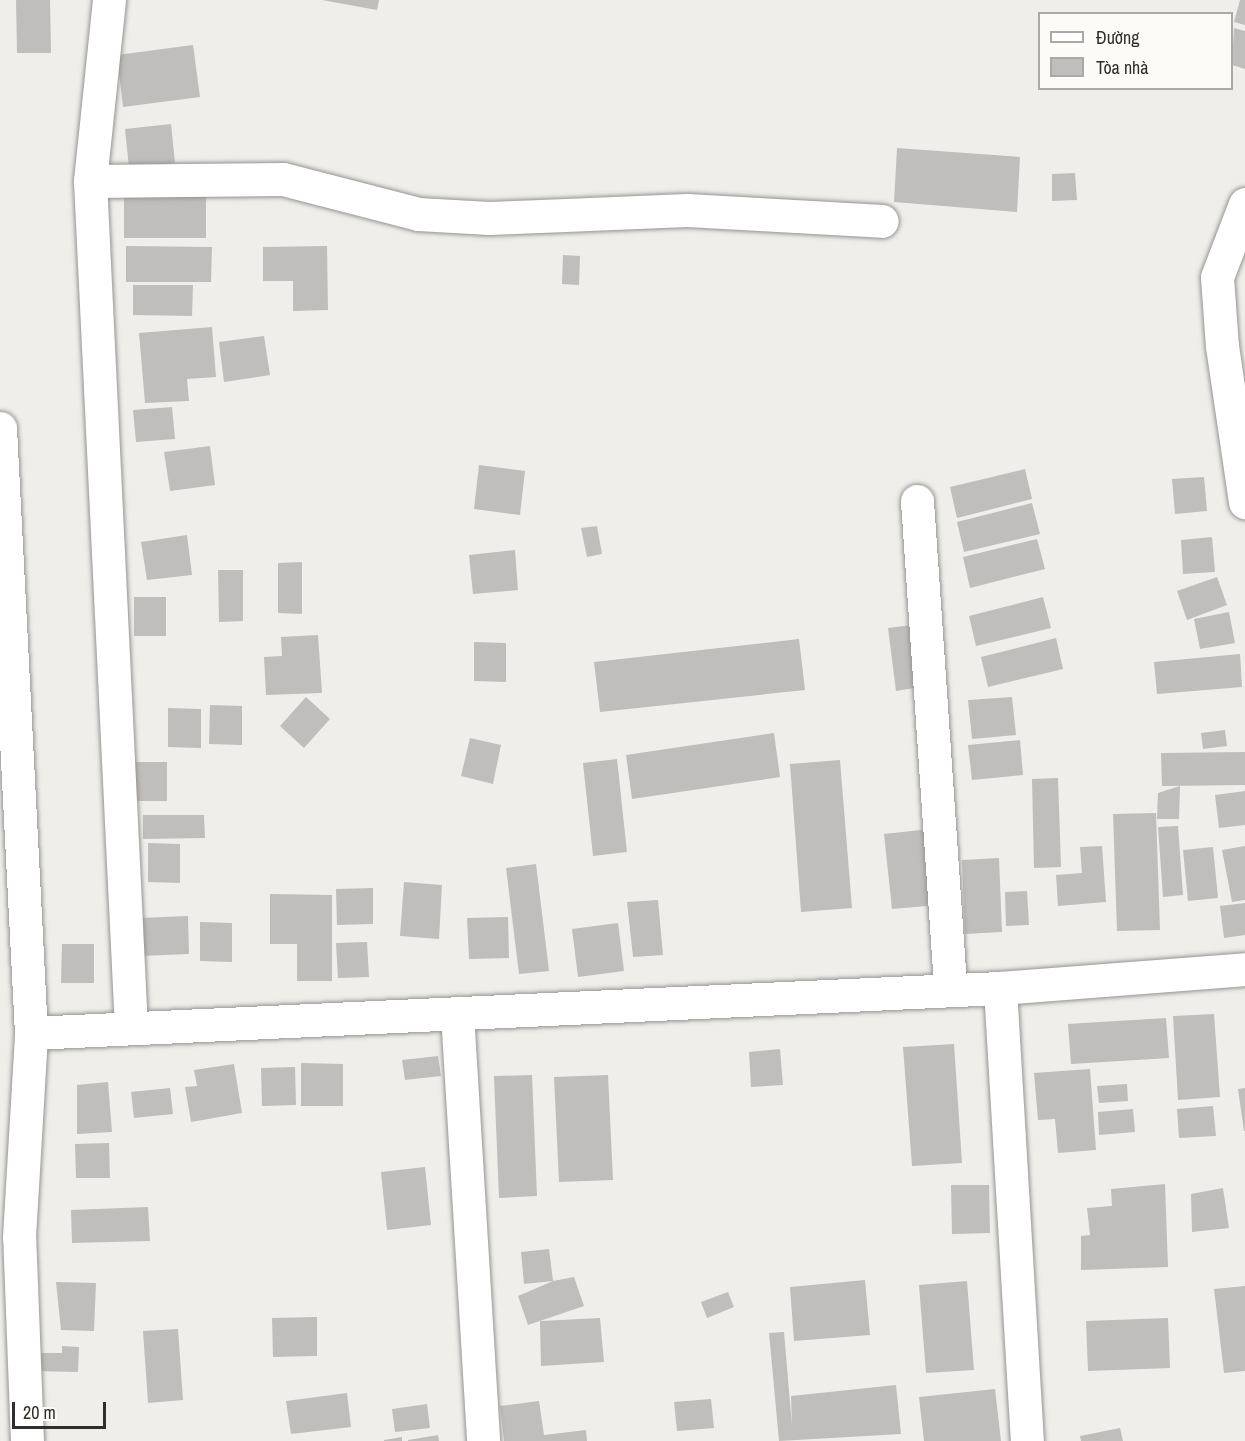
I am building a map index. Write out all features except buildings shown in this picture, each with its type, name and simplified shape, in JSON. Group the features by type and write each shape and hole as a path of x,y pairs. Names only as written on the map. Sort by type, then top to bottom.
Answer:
{"street":[{"path":"109,0 90,181 131,1028"},
{"path":"90,181 283,179 417,214 489,218 687,210 882,221"},
{"path":"1245,204 1217,277 1222,346 1245,502"},
{"path":"0,428 31,1033 19,1237 27,1441"},
{"path":"917,501 950,990"},
{"path":"31,1033 1000,988 1245,969"},
{"path":"1000,988 1027,1441"},
{"path":"458,1013 483,1441"}]}
